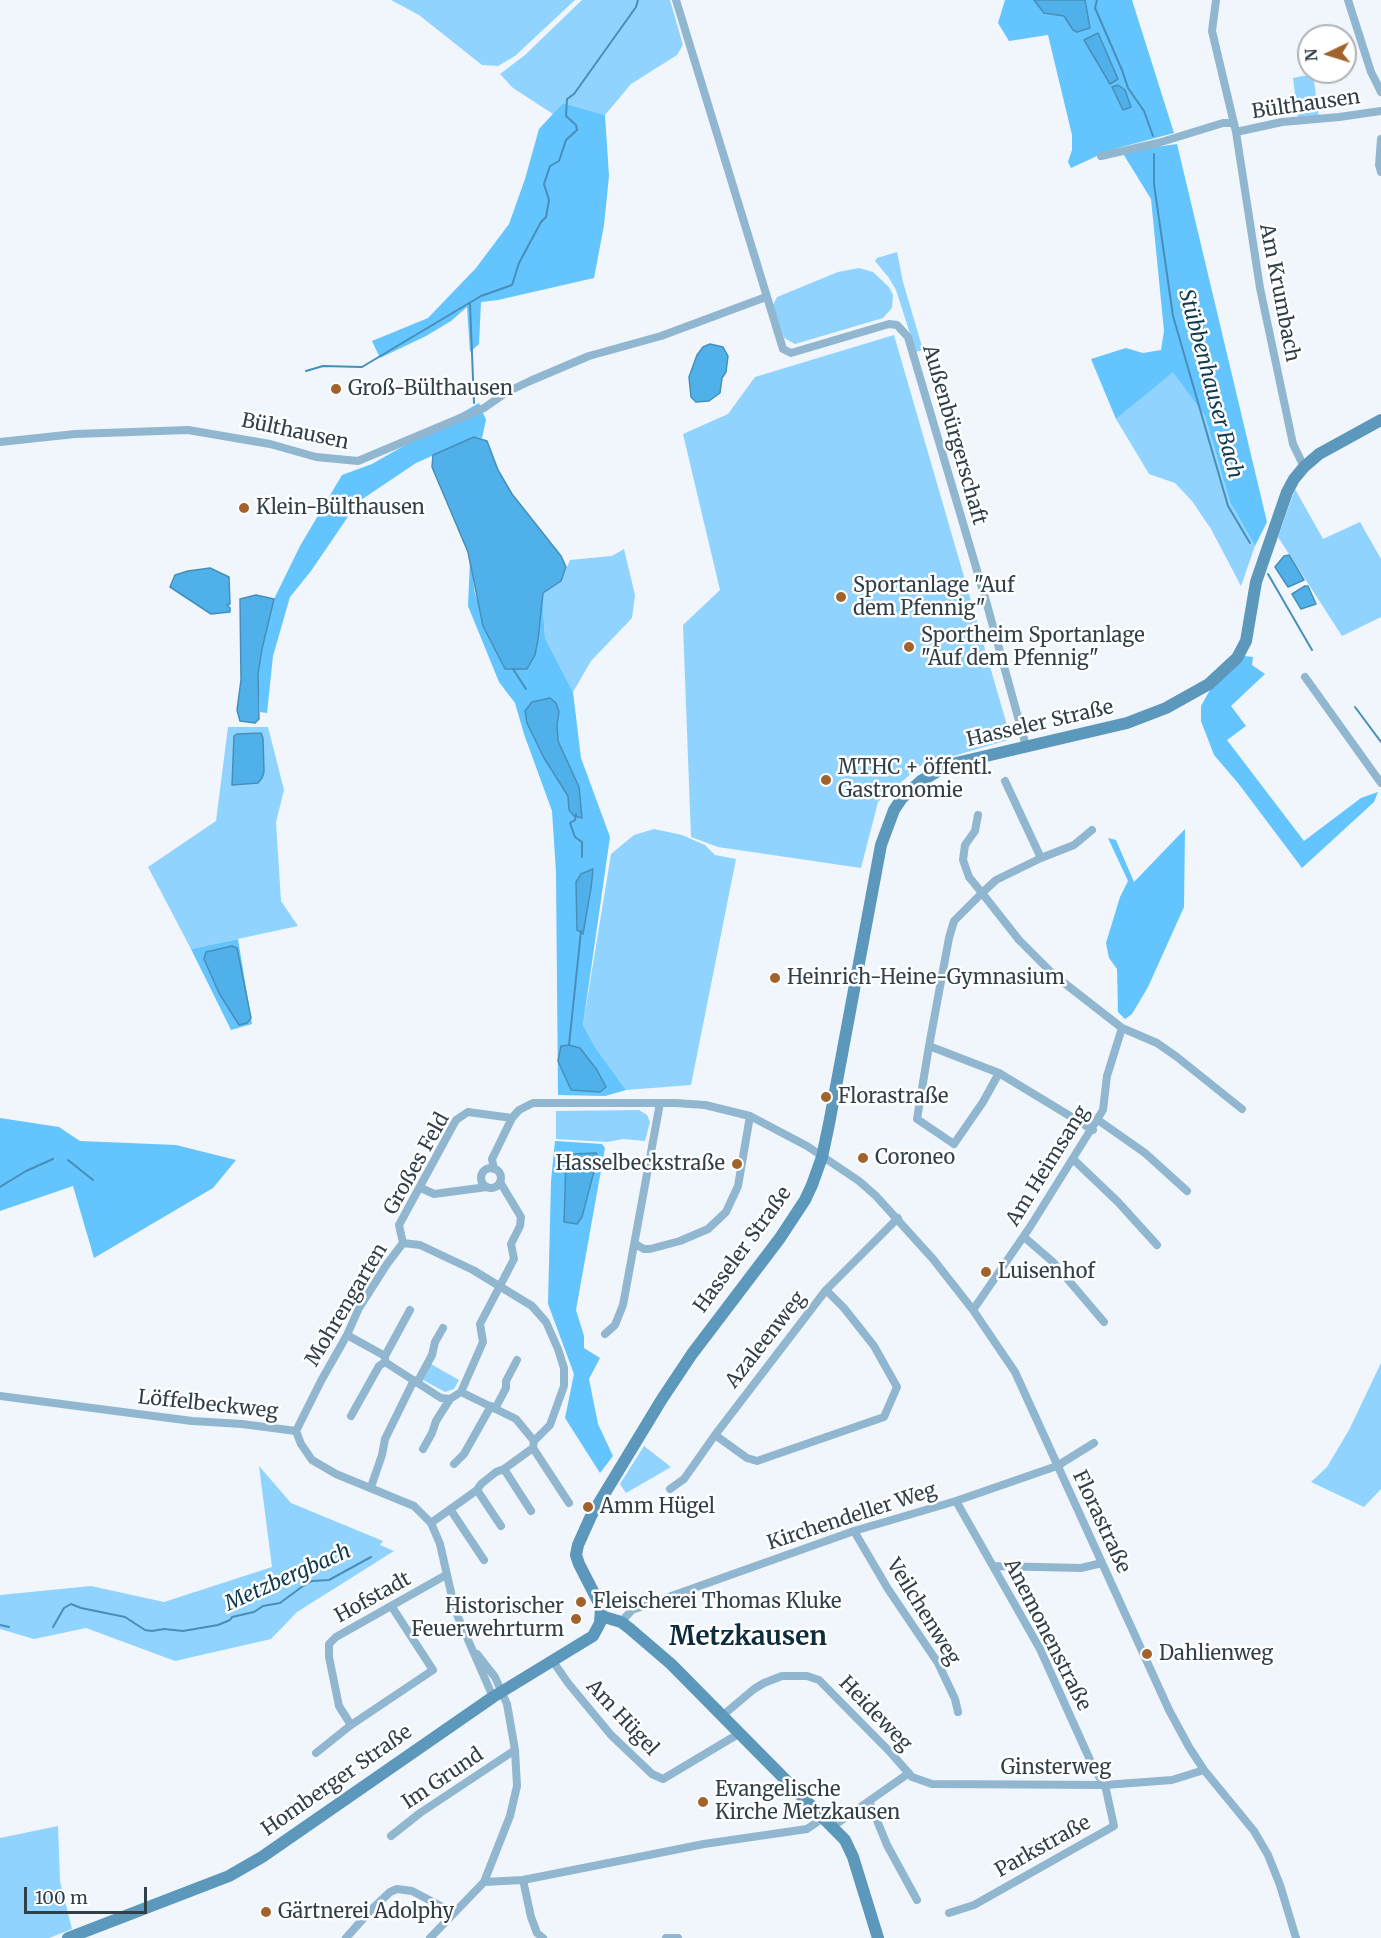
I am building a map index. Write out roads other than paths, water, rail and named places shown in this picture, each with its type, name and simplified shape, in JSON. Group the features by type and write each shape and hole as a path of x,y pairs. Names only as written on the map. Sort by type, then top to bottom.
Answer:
{"main road":[{"name":"Hasseler Straße","path":"602,1616 599,1602 576,1555 591,1515 692,1354 780,1238 805,1200 822,1157 881,845 894,810 908,792 938,771 956,763 1092,733 1137,720 1196,692 1223,672 1237,658 1246,641 1256,582 1287,492 1304,467 1329,447 1381,420"},
{"path":"602,1616 622,1620 671,1664 845,1840 853,1857 878,1938"},
{"name":"Homberger Straße","path":"68,1938 229,1876 262,1857 498,1694 593,1635 602,1616"}],"street":[{"name":"Außenbürgerschaft","path":"676,0 781,344 787,352 791,353 889,324 897,325 908,337 1026,746"},
{"name":"Am Krumbach","path":"1216,0 1212,31 1235,127 1264,311 1293,444 1304,467"},
{"path":"1348,0 1371,72 1381,92"},
{"name":"Bülthausen","path":"1101,156 1158,143 1223,123 1235,127 1381,111"},
{"path":"1381,139 1379,165 1381,172"},
{"name":"Bülthausen","path":"0,442 75,434 188,430 270,444 316,457 358,461 484,408 507,392 589,356 661,336 766,297"},
{"path":"1305,677 1381,783"},
{"path":"1005,782 1041,858"},
{"path":"978,815 975,831 965,845 963,860 969,877 1019,940 1054,975 1122,1028 1157,1043 1242,1109"},
{"path":"999,1073 983,1102 954,1144 917,1119 954,921 996,880 1074,845 1092,830"},
{"name":"Am Heimsang","path":"973,1310 1024,1237 1093,1130 1103,1110 1107,1076 1122,1028"},
{"path":"929,1046 999,1073 1093,1130"},
{"path":"423,1449 436,1421 450,1399 461,1392 483,1342 480,1324 514,1258 511,1244 520,1226 521,1217 500,1182 500,1174 494,1169 492,1159 512,1118 519,1110 532,1102 705,1105 750,1116 773,1127 822,1157"},
{"path":"605,1334 615,1325 623,1305 660,1103"},
{"name":"Großes Feld","path":"403,1243 399,1226 456,1120 468,1112 512,1118"},
{"path":"635,1244 644,1249 650,1249 680,1241 708,1229 726,1212 738,1186 750,1116"},
{"path":"1098,1120 1145,1153 1187,1191"},
{"name":"Florastraße","path":"822,1157 859,1181 898,1218 973,1310 1015,1372 1169,1710 1204,1770 1254,1832 1268,1855 1296,1938"},
{"path":"1074,1160 1118,1202 1157,1245"},
{"path":"487,1188 482,1182 482,1175 487,1170 494,1169"},
{"path":"421,1188 434,1194 495,1187 500,1182"},
{"name":"Azaleenweg","path":"670,1489 684,1479 714,1435 826,1290 898,1218"},
{"path":"1024,1237 1053,1262 1104,1322"},
{"name":"Mohrengarten","path":"296,1431 359,1308 387,1263 403,1243 420,1245 473,1270 532,1306 546,1322 564,1368 564,1386 550,1425 533,1445 504,1469 431,1523"},
{"path":"714,1435 747,1458 757,1461 885,1417 897,1387 874,1346 844,1308 826,1290"},
{"path":"351,1416 385,1359 410,1310"},
{"path":"370,1487 382,1455 385,1439 432,1355 435,1342 443,1328"},
{"path":"347,1335 441,1398 450,1399"},
{"path":"454,1464 464,1454 506,1388 506,1381 517,1360"},
{"path":"461,1392 516,1419 569,1503"},
{"name":"Löffelbeckweg","path":"0,1396 192,1421 296,1431 301,1444 312,1460 336,1474 414,1506 431,1523 440,1544 455,1610 470,1645 495,1677 498,1694 510,1718 517,1786 514,1801 484,1882"},
{"name":"Kirchendeller Weg","path":"622,1620 632,1610 855,1531 956,1501 1057,1466 1094,1443"},
{"path":"504,1469 531,1511"},
{"path":"477,1491 501,1526"},
{"name":"Anemonenstraße","path":"956,1501 1040,1649 1095,1771 1105,1785"},
{"path":"450,1509 484,1560"},
{"name":"Veilchenweg","path":"855,1531 888,1589 938,1664 955,1699 958,1712"},
{"path":"994,1566 1081,1568 1102,1563"},
{"name":"Hofstadt","path":"351,1725 339,1706 329,1657 329,1644 446,1575"},
{"path":"316,1753 351,1725 433,1670 392,1607"},
{"name":"Am Hügel","path":"552,1660 611,1735 652,1774 663,1779 740,1733"},
{"name":"Heideweg","path":"722,1716 754,1689 772,1680 794,1675 814,1677 909,1773"},
{"name":"Im Grund","path":"391,1836 420,1813 514,1750"},
{"name":"Ginsterweg","path":"909,1773 912,1777 932,1784 1105,1785 1164,1781 1204,1770"},
{"path":"430,1938 484,1882 523,1880 704,1844 807,1829 828,1822 869,1801 909,1773"},
{"name":"Parkstraße","path":"950,1913 974,1905 1114,1826 1105,1785"},
{"path":"869,1801 887,1845 917,1900"},
{"path":"523,1880 531,1917 537,1933 543,1938"},
{"path":"346,1938 370,1911 397,1888 412,1891 454,1913"},
{"path":"666,1938 678,1938"}],"waterway":[{"path":"306,371 323,366 362,367 481,296 512,285 519,263 546,217 549,200 544,184 550,166 559,161 566,140 577,130 576,125 566,116 567,99 574,94 636,7 638,0"},
{"name":"Stübbenhauser Bach","path":"1097,0 1095,8 1128,88 1144,111 1153,136"},
{"name":"Stübbenhauser Bach","path":"1154,154 1154,184 1173,316 1228,506 1250,543"},
{"path":"470,304 474,403"},
{"name":"Stübbenhauser Bach","path":"1268,574 1312,650"},
{"path":"513,669 526,689"},
{"name":"Stübbenhauser Bach","path":"1355,707 1381,742"},
{"path":"576,814 575,820 570,823 575,837 582,842 582,857"},
{"path":"569,1045 581,931"},
{"path":"0,1187 26,1171 53,1159"},
{"path":"68,1160 93,1180"},
{"name":"Metzbergbach","path":"53,1627 64,1608 71,1604 125,1617 145,1630 183,1631 218,1625 232,1617 254,1612 263,1606 280,1603 312,1581 329,1580 371,1557"},
{"name":"Metzbergbach","path":"0,1625 9,1627"}],"place":[{"name":"Groß-Bülthausen","path":"336,389"},
{"name":"Klein-Bülthausen","path":"244,508"},
{"name":"Sportanlage \"Auf dem Pfennig\"","path":"841,597"},
{"name":"Sportheim Sportanlage \"Auf dem Pfennig\"","path":"909,647"},
{"name":"MTHC + öffentl. Gastronomie","path":"826,780"},
{"name":"Heinrich-Heine-Gymnasium","path":"775,978"},
{"name":"Florastraße","path":"826,1097"},
{"name":"Coroneo","path":"863,1158"},
{"name":"Hasselbeckstraße","path":"737,1164"},
{"name":"Luisenhof","path":"986,1272"},
{"name":"Amm Hügel","path":"588,1507"},
{"name":"Fleischerei Thomas Kluke","path":"581,1602"},
{"name":"Historischer Feuerwehrturm","path":"576,1619"},
{"name":"Dahlienweg","path":"1147,1654"},
{"name":"Evangelische Kirche Metzkausen","path":"703,1802"},
{"name":"Gärtnerei Adolphy","path":"266,1912"}],"district":[{"name":"Metzkausen","path":"748,1638"}]}
